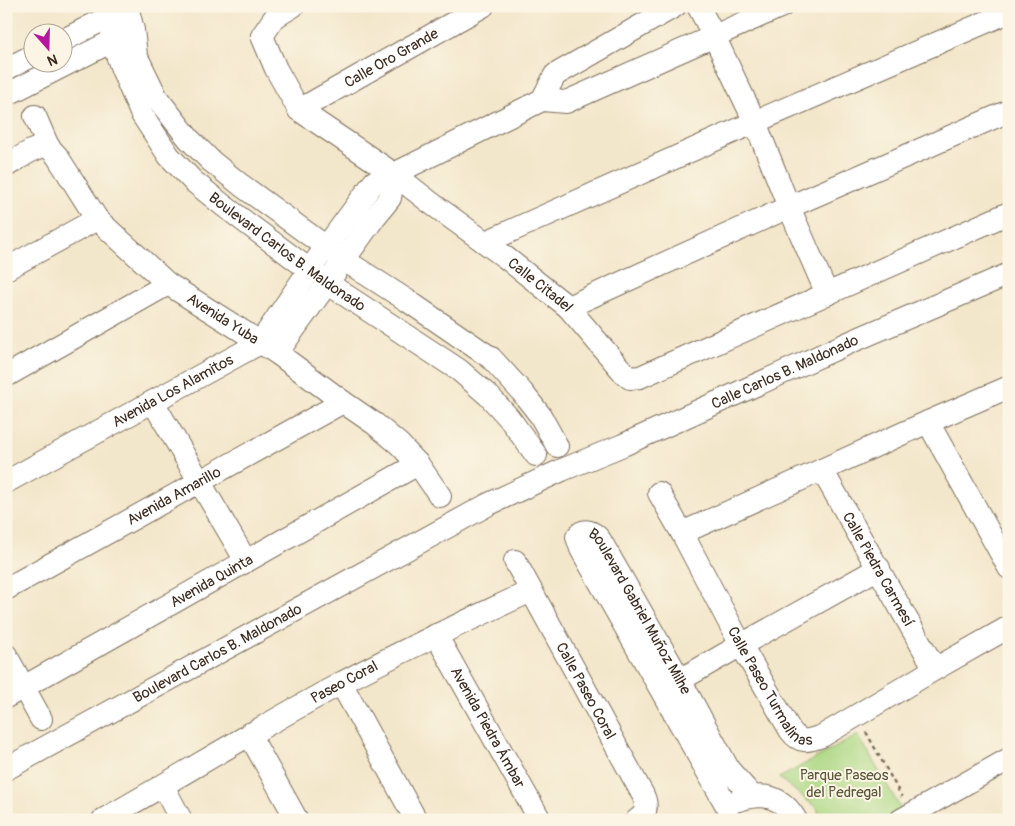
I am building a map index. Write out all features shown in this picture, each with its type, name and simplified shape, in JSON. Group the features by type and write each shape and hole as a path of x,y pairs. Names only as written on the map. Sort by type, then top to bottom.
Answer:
{"street":[{"name":"Calle Citadel","path":"293,6 276,17 262,36 276,69 299,110 394,174 486,242 568,307 630,378 640,377 827,294"},
{"name":"Calle Oro Grande","path":"299,110 483,6"},
{"path":"542,100 555,76 675,6"},
{"path":"698,6 755,122 827,294 1009,213"},
{"path":"335,253 374,218 390,198 394,174 542,100 566,102 782,6"},
{"path":"486,242 755,122 1009,12"},
{"path":"72,37 123,14"},
{"name":"Boulevard Carlos B. Maldonado","path":"123,14 112,41 141,113 169,156 193,181 224,206 327,283 459,370 489,396 510,418 536,455"},
{"name":"Boulevard Carlos B. Maldonado","path":"123,14 136,55 157,98 189,139 211,161 335,253 491,358 522,392 544,422 558,446"},
{"path":"6,95 112,41"},
{"path":"6,69 22,61"},
{"path":"568,307 789,207 1009,111"},
{"name":"Avenida Yuba","path":"35,116 48,146 57,156 97,219 168,284 268,348 381,429 418,464 440,496"},
{"path":"6,166 32,151 48,146"},
{"path":"6,269 97,219"},
{"name":"Avenida Los Alamitos","path":"268,348 310,269 335,253"},
{"name":"Avenida Los Alamitos","path":"6,482 153,402 268,348 327,283 335,253"},
{"name":"Calle Carlos B. Maldonado","path":"562,470 623,445 853,340 1009,274"},
{"path":"6,376 168,284"},
{"path":"682,533 1009,387"},
{"path":"153,402 246,561"},
{"name":"Avenida Amarillo","path":"6,589 343,402"},
{"path":"928,422 1009,568"},
{"name":"Avenida Quinta","path":"15,692 418,464"},
{"name":"Boulevard Carlos B. Maldonado","path":"6,769 489,504 562,470"},
{"name":"Calle Piedra Carmesí","path":"822,470 935,668"},
{"name":"Calle Paseo Turmalinas","path":"660,493 741,646 795,737 799,739 812,739 822,736 935,668 1009,627"},
{"name":"Boulevard Gabriel Muñoz Milhe","path":"724,814 671,686 600,540 592,532 584,531 577,537 581,549 671,686 729,770 752,796"},
{"name":"Calle Paseo Coral","path":"514,561 643,795 647,805 646,809 644,814 636,820"},
{"path":"671,686 879,568"},
{"name":"Paseo Coral","path":"103,820 249,734 341,683 436,635 531,591"},
{"name":"Avenida Piedra Ámbar","path":"436,635 540,820"},
{"path":"6,655 15,692 41,719"},
{"path":"341,683 416,820"},
{"path":"249,734 297,820"},
{"path":"906,817 1009,758"},
{"path":"162,786 181,820"},
{"path":"724,814 739,800 752,796 767,796 780,801 791,811 796,820"}],"path":[{"path":"857,715 906,817"}],"green space":[{"name":"Parque Paseos del Pedregal","path":"858,735 901,809 882,820 819,820 818,809 779,778"}]}
